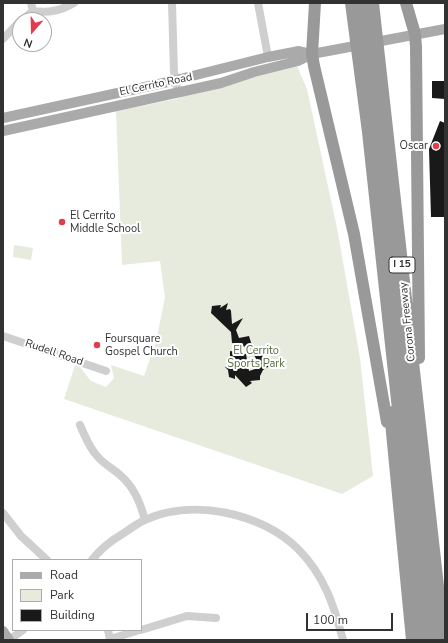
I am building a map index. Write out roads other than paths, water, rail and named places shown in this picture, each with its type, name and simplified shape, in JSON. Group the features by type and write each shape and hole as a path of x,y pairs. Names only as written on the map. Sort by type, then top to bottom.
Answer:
{"highway":[{"path":"315,3 312,54 354,234 396,471"},
{"name":"Corona Freeway","path":"345,3 360,26 364,63 396,471 412,640"},
{"path":"351,3 360,26"},
{"path":"356,3 360,26"},
{"path":"360,26 363,3"},
{"name":"Corona Freeway","path":"373,3 360,26 364,63 390,164 444,640"},
{"path":"406,3 415,34 419,351 425,471"},
{"path":"364,63 368,132 422,640"},
{"path":"364,63 396,295 434,640"},
{"path":"390,164 396,295"}],"main road":[{"name":"El Cerrito Road","path":"3,131 221,83 254,72 298,61 312,54 443,30"},
{"name":"El Cerrito Road","path":"3,118 299,51 312,54"},
{"path":"3,631 9,640"}],"street":[{"path":"32,7 46,13 62,10 74,3"},
{"path":"172,3 175,80 178,93"},
{"path":"258,3 268,58"},
{"path":"3,39 12,30"},
{"name":"Rudell Road","path":"3,336 106,371"},
{"path":"80,425 91,448 98,458 122,476 133,489 140,502 145,520"},
{"path":"93,559 98,552 115,539 145,520 178,511 220,511 262,524 297,548 323,581 334,607 343,640"},
{"path":"3,513 21,536 45,559"},
{"path":"142,630 187,616 216,618"},
{"path":"9,640 22,631"},
{"path":"110,640 138,631"}],"place":[{"name":"Oscar","path":"436,146"},
{"name":"El Cerrito Middle School","path":"62,222"},
{"name":"Foursquare Gospel Church","path":"97,345"}],"park label":[{"name":"El Cerrito Sports Park","path":"256,357"}]}
